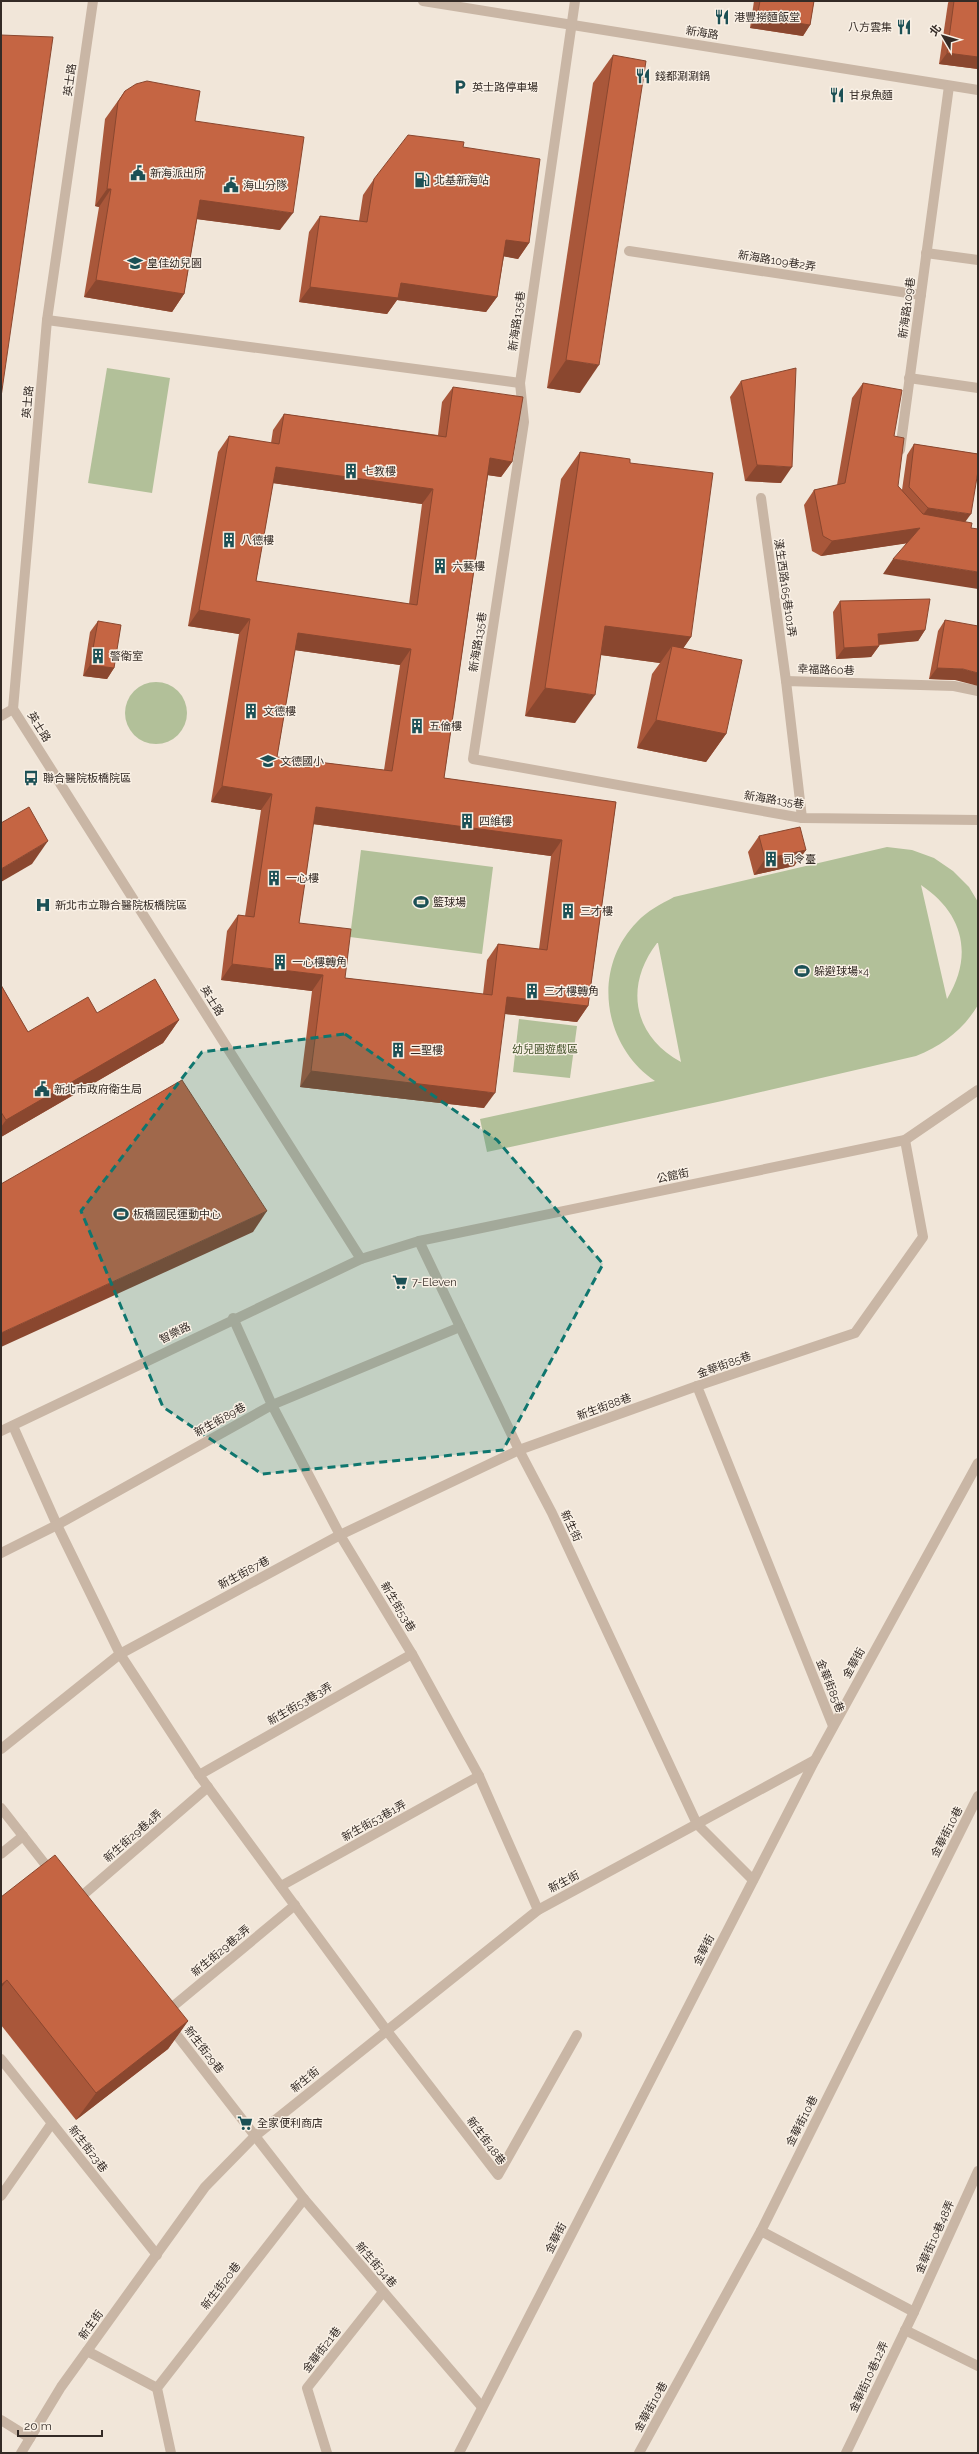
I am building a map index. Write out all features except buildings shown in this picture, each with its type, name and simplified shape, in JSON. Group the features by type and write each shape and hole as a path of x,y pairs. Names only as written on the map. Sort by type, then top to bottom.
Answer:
{"street":[{"name":"英士路","path":"93,1 47,320 13,710 360,1259"},
{"name":"新海路","path":"423,1 573,23 978,90"},
{"name":"新海路135巷","path":"576,1 520,383 524,422 473,759 802,818 978,820"},
{"name":"新海路109巷","path":"898,462 949,86"},
{"name":"新海路109巷2弄","path":"629,251 921,294"},
{"path":"926,253 978,260"},
{"path":"47,320 520,383"},
{"path":"909,378 978,388"},
{"name":"漢生西路165巷101弄","path":"761,498 786,681"},
{"name":"幸福路60巷","path":"802,818 786,681 954,686 978,691"},
{"path":"1,708 13,710"},
{"path":"1,716 13,710"},
{"name":"公館街","path":"360,1259 419,1241 905,1140 975,1094 978,1090"},
{"name":"金華街85巷","path":"833,1726 697,1386 855,1333 923,1237 905,1140"},
{"name":"新生街","path":"419,1241 519,1450 552,1513 697,1824 753,1880"},
{"name":"智樂路","path":"1,1431 233,1318 360,1259"},
{"name":"新生街53巷","path":"233,1318 272,1405 340,1535 412,1654 480,1776 538,1910"},
{"name":"新生街89巷","path":"1,1553 57,1525 272,1405 460,1327"},
{"name":"新生街88巷","path":"519,1450 697,1386"},
{"path":"13,1426 57,1525 120,1654 199,1775 387,2031"},
{"name":"新生街87巷","path":"1,1749 120,1654 340,1535 519,1450"},
{"name":"金華街","path":"459,2453 815,1760 978,1463"},
{"name":"新生街53巷3弄","path":"199,1775 412,1654"},
{"name":"新生街","path":"21,2453 61,2387 205,2188 255,2136 538,1910 815,1760"},
{"name":"新生街53巷1弄","path":"281,1886 480,1776"},
{"name":"新生街29巷4弄","path":"74,1902 208,1787"},
{"name":"金華街10巷","path":"639,2453 761,2231 978,1796"},
{"path":"1,1808 60,1884"},
{"path":"1,1854 23,1836"},
{"name":"新生街29巷2弄","path":"159,2012 295,1906"},
{"name":"新生街29巷","path":"159,2012 255,2136"},
{"name":"新生街48巷","path":"387,2031 498,2175 577,2035"},
{"name":"新生街23巷","path":"1,2059 157,2255"},
{"path":"1,2196 52,2123"},
{"name":"新生街34巷","path":"255,2136 304,2199 482,2407"},
{"name":"金華街10巷48弄","path":"914,2312 978,2171"},
{"name":"新生街20巷","path":"157,2388 304,2199"},
{"path":"761,2231 914,2312"},
{"name":"金華街21巷","path":"327,2453 307,2388 383,2292"},
{"name":"金華街10巷12弄","path":"846,2453 914,2312"},
{"path":"905,2330 978,2366"},
{"path":"87,2351 157,2388 171,2453"},
{"path":"1,2420 30,2438"}],"highlighted area":[{"path":"345,1034 497,1140 603,1264 503,1450 262,1474 163,1407 81,1211 202,1052"}],"green space":[{"path":"107,368 170,378 152,493 88,483"},
{"path":"156,682 168,684 178,691 185,701 187,713 185,725 178,735 168,742 156,744 144,742 134,735 127,725 125,713 127,701 134,691 144,684"},
{"path":"887,847 912,850 934,858 953,871 969,887 978,902 978,1005 966,1022 952,1036 926,1052 916,1056 722,1101 487,1152 480,1119 655,1081 637,1066 624,1048 614,1028 609,1006 609,984 613,962 622,941 645,914 674,897","holes":["921,885 947,908 955,922 960,936 962,951 960,967 955,983 947,999","658,943 681,1062 665,1051 652,1038 644,1024 639,1009 637,993 640,976 647,959"]},
{"name":"籃球場","path":"361,850 493,867 482,954 350,937"},
{"name":"幼兒園遊戲區","path":"519,1019 577,1026 570,1078 513,1072"}],"place":[{"name":"港豐撈麵飯堂","path":"722,17"},
{"name":"八方雲集","path":"904,27"},
{"name":"錢都涮涮鍋","path":"643,76"},
{"name":"英士路停車場","path":"460,87"},
{"name":"甘泉魚麵","path":"837,95"},
{"name":"新海派出所","path":"138,173"},
{"name":"北基新海站","path":"422,180"},
{"name":"海山分隊","path":"231,185"},
{"name":"皇佳幼兒園","path":"135,263"},
{"name":"七教樓","path":"351,471"},
{"name":"八德樓","path":"229,540"},
{"name":"六藝樓","path":"440,566"},
{"name":"警衛室","path":"98,656"},
{"name":"文德樓","path":"251,711"},
{"name":"五倫樓","path":"417,726"},
{"name":"文德國小","path":"268,761"},
{"name":"聯合醫院板橋院區","path":"31,778"},
{"name":"四維樓","path":"467,821"},
{"name":"司令臺","path":"771,859"},
{"name":"一心樓","path":"274,878"},
{"name":"籃球場","path":"421,902"},
{"name":"新北市立聯合醫院板橋院區","path":"43,905"},
{"name":"三才樓","path":"568,911"},
{"name":"一心樓轉角","path":"280,962"},
{"name":"躲避球場×4","path":"802,971"},
{"name":"三才樓轉角","path":"532,991"},
{"name":"二聖樓","path":"398,1050"},
{"name":"新北市政府衛生局","path":"42,1089"},
{"name":"板橋國民運動中心","path":"121,1214"},
{"name":"7-Eleven","path":"400,1282"},
{"name":"全家便利商店","path":"245,2123"}]}
